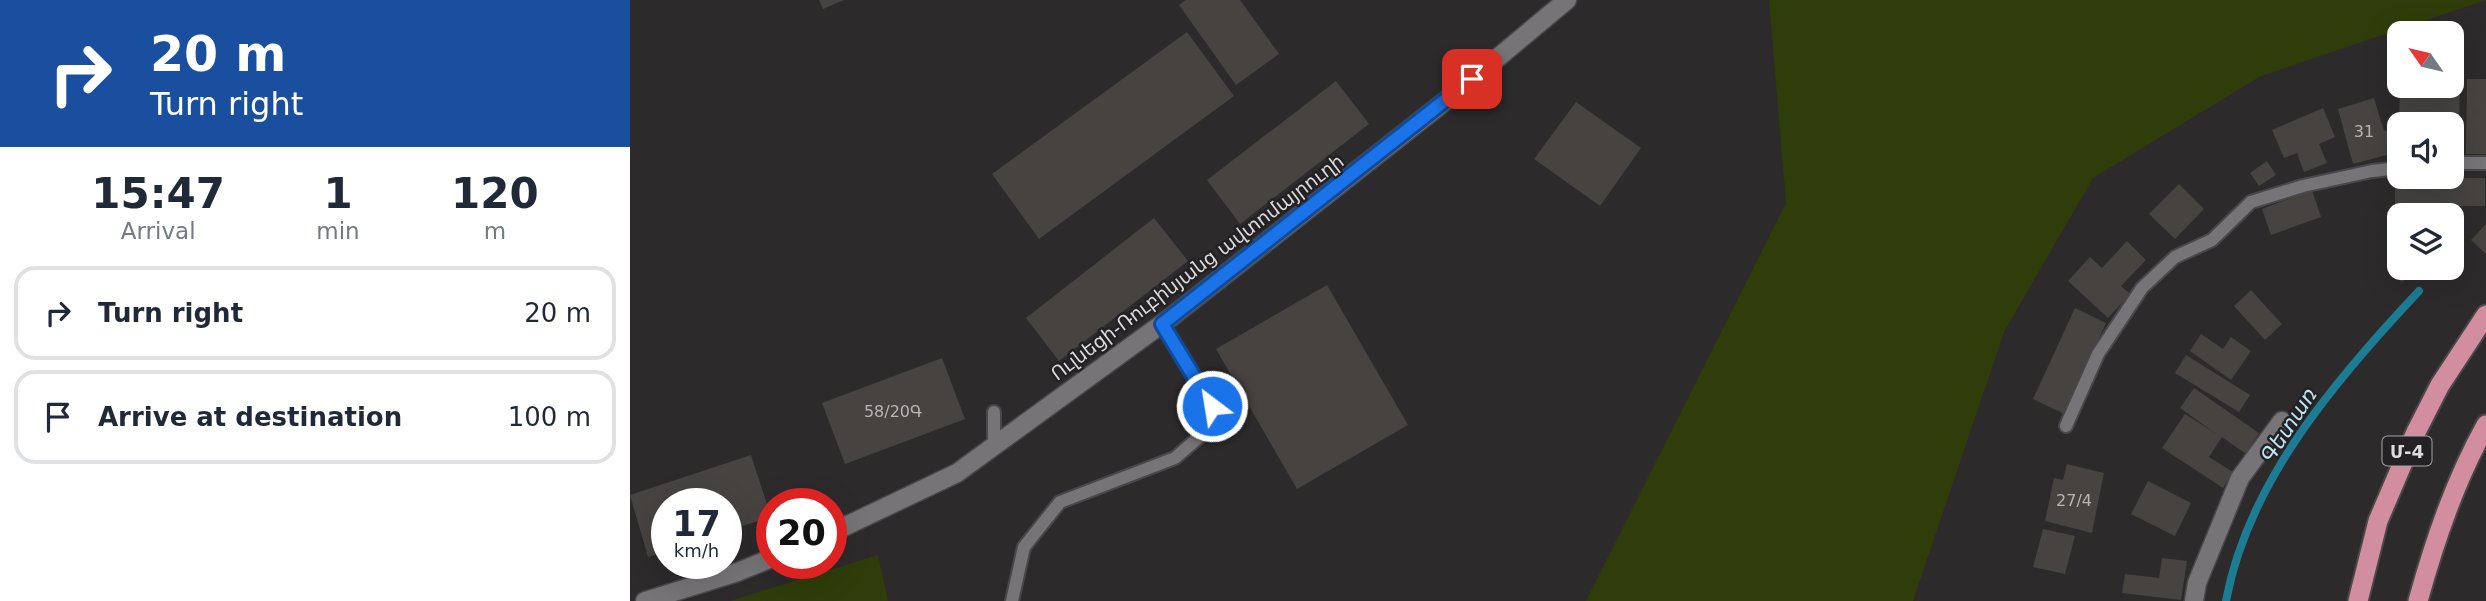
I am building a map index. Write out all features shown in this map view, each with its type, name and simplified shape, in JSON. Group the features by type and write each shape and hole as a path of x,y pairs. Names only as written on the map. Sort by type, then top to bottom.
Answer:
{"highway":[{"name":"Մ-4","path":"2358,601 2378,522 2416,432 2440,385 2486,315"},
{"path":"2417,601 2434,542 2466,460 2486,425"}],"street":[{"name":"Ուլնեցի-Ռուբինյանց ավտոմայրուղի","path":"847,525 957,473 1162,324 1453,95 1567,0"},
{"path":"2194,601 2197,583 2240,478 2282,421"},
{"path":"645,601 756,564"}],"lane":[{"path":"2464,163 2486,163"},
{"path":"2066,426 2098,354 2142,288 2175,257 2211,240 2251,202 2303,186 2387,169"},
{"path":"1012,601 1024,547 1060,502 1175,458 1205,432 1212,406 1162,324"},
{"path":"993,412 994,446"}],"green space":[{"path":"1769,0 2486,0 2424,21 2387,21 2387,33 2261,76 2093,178 2004,332 1913,601 1586,601 1786,203"},
{"path":"878,555 888,601 730,601 801,579 847,579 847,565"}],"building":[{"path":"819,0 844,0 823,9"},
{"path":"1186,0 1240,0 1279,54 1236,85 1179,5"},
{"path":"1187,32 1234,96 1039,239 992,174"},
{"path":"2467,79 2486,79 2486,154 2466,154"},
{"path":"1336,81 1369,124 1240,224 1207,180"},
{"path":"2374,98 2384,131 2387,130 2387,155 2353,164 2338,109"},
{"path":"2400,98 2460,98 2459,112 2399,112"},
{"path":"1576,102 1641,148 1600,206 1534,159"},
{"path":"2323,108 2335,137 2319,144 2327,163 2304,172 2297,153 2284,158 2272,130"},
{"path":"2267,161 2276,175 2259,186 2250,173"},
{"path":"2464,178 2485,178 2485,206 2464,206 2464,203 2395,203 2395,189 2464,189"},
{"path":"2179,184 2204,209 2175,239 2149,214"},
{"path":"2312,190 2321,217 2271,235 2262,209"},
{"path":"1154,218 1188,261 1059,361 1026,318"},
{"path":"2486,224 2486,254 2471,240"},
{"path":"2127,241 2146,260 2121,286 2130,294 2108,318 2068,281 2090,257 2102,268"},
{"path":"1327,285 1408,425 1297,489 1216,349"},
{"path":"2251,290 2282,324 2265,340 2234,306"},
{"path":"2075,308 2106,323 2064,414 2033,399"},
{"path":"2201,334 2223,349 2231,337 2251,351 2231,380 2190,351"},
{"path":"2186,355 2250,395 2239,412 2175,373"},
{"path":"942,358 965,419 845,464 822,403"},
{"path":"2194,388 2259,433 2246,454 2222,437 2209,457 2233,472 2223,488 2162,448 2185,414 2218,435 2180,408"},
{"path":"751,455 762,488 756,488 756,522 742,526 742,488 651,488"},
{"path":"2067,464 2104,473 2092,533 2045,521 2054,478 2063,480"},
{"path":"2148,481 2191,503 2175,536 2131,514"},
{"path":"651,488 651,556 648,557 630,495"},
{"path":"2043,529 2075,536 2065,574 2033,567"},
{"path":"2162,558 2187,561 2181,600 2122,593 2125,574 2159,578"}],"waterway":[{"name":"Գետառ","path":"2226,601 2237,557 2254,514 2275,473 2328,395 2419,291"}],"route":[{"path":"1212,406 1162,324 1472,79"}]}
